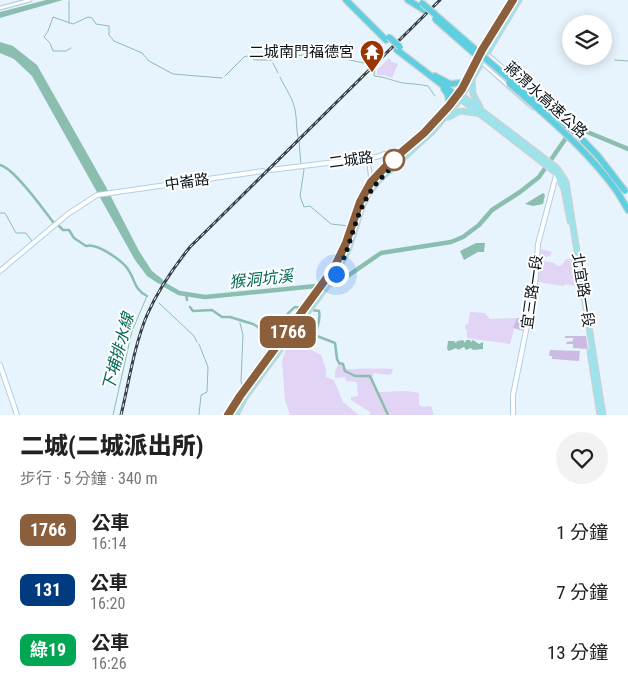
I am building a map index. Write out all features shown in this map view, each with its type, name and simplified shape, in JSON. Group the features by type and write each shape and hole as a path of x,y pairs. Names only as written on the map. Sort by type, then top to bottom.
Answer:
{"highway":[{"path":"346,0 388,39 434,78 459,96"},
{"path":"350,0 388,39"},
{"path":"408,0 421,4"},
{"name":"蔣渭水高速公路","path":"413,0 450,27 508,78 577,134 598,156 627,193"},
{"name":"蔣渭水高速公路","path":"421,4 572,138 605,175 628,210"},
{"path":"434,78 450,84 459,83"},
{"path":"434,78 447,92 449,105"}],"main road":[{"path":"404,154 459,96 474,66 513,0"},
{"path":"441,122 472,79 519,0"},
{"path":"459,83 474,66"},
{"path":"472,79 473,94 480,112"},
{"path":"459,96 556,171"},
{"path":"229,415 240,396 330,275 346,243 360,202 371,182 441,122 460,111 480,112"},
{"path":"235,415 251,389 336,274 349,248 365,200 391,165"},
{"name":"北宜路一段","path":"556,171 564,188 601,415"}],"street":[{"path":"0,8 30,0"},
{"path":"486,53 566,121"},
{"path":"481,62 562,134"},
{"name":"二城路","path":"270,170 368,158 384,154 391,165"},
{"path":"368,158 371,182"},
{"name":"中崙路","path":"0,271 68,214 97,195 263,171"},
{"name":"宜三路一段","path":"513,415 513,395 535,286 538,244 556,171"},
{"path":"0,365 18,415"}],"shaded area":[{"path":"46,0 63,0 0,18 0,12"},
{"path":"0,42 13,46 37,65 106,187 139,251 152,271 163,280 159,284 147,276 135,260 32,76 14,59 0,53"},
{"path":"389,58 392,62 398,64 392,78 377,75 377,70"},
{"path":"543,193 545,195 543,204 533,206 525,204"},
{"path":"476,243 485,243 484,252 478,252 464,260 460,251"},
{"path":"541,249 552,252 550,256 543,258 543,261 554,263 558,266 562,265 566,259 573,259 576,286 538,282"},
{"path":"470,312 485,313 490,319 517,318 510,344 467,338 465,325 468,324"},
{"path":"517,318 526,319 524,331 513,328"},
{"path":"565,336 586,336 588,349 573,348 573,344 566,344 573,341 573,338 565,338"},
{"path":"463,340 465,343 466,340 471,342 473,340 479,344 483,342 483,349 473,350 471,348 466,350 464,347 449,351 447,349 448,341 456,343"},
{"path":"300,344 321,355 326,369 326,377 334,380 343,402 359,415 290,415 285,400 282,361 286,349"},
{"path":"550,350 580,351 579,361 552,359 552,356 549,356"},
{"path":"339,362 345,369 393,369 389,375 374,373 372,377 378,392 407,391 419,393 419,405 423,407 431,406 434,415 369,415 370,412 351,400 351,397 358,396 357,382 346,381 345,377 335,378"}],"waterway":[{"path":"0,7 24,0"},
{"path":"69,1 69,23"},
{"path":"71,48 66,51 53,51 50,43 44,37 53,17 73,24 88,17 92,18 96,24 109,26 109,35 114,41 142,53 149,61 173,74 222,78"},
{"path":"225,76 244,57 247,56 255,60 272,60 286,52 293,56 325,53 364,63"},
{"path":"615,60 628,61"},
{"path":"273,63 278,73"},
{"path":"373,67 375,67 374,76 403,83 428,86 435,96"},
{"path":"280,77 294,106 298,138"},
{"name":"猴洞坑溪","path":"157,278 179,293 205,297 336,284 381,253 451,242 463,237 479,225 492,210 539,177 566,138 578,131 585,131 628,149"},
{"path":"299,141 301,165"},
{"path":"0,165 13,173 53,222 56,223"},
{"path":"303,168 300,196 304,207 310,206 331,224 349,226"},
{"path":"0,213 5,213 16,233 26,233 32,241"},
{"path":"58,225 63,230 69,230 74,238 86,246 97,247 116,258 126,267 137,288 147,296"},
{"name":"猴洞坑溪","path":"186,294 187,300"},
{"name":"下埔排水線","path":"113,415 132,331 147,296"},
{"path":"159,303 194,336 197,342"},
{"path":"190,307 193,311 212,310 222,317 230,317 253,324 258,327 262,335 269,336 291,310 295,307 302,308"},
{"path":"312,310 319,311 317,336 335,343 337,359 339,363 343,364 345,371 355,376 370,376 388,415"},
{"path":"240,323 243,335 241,381 243,388"},
{"path":"199,344 208,367 207,392 201,395 199,415"},
{"path":"239,415 243,407"}],"railway":[{"path":"121,415 142,327 161,288 190,247 440,0"}],"bus line":[{"name":"1766","path":"228,415 240,396 318,293 334,268 346,243 364,193 375,177 438,120 449,106 462,89 482,50 513,0"}],"place":[{"name":"二城南門福德宮","path":"372,73"}],"route":[{"path":"336,274 349,248 368,194 392,167 390,162 394,160"}]}
